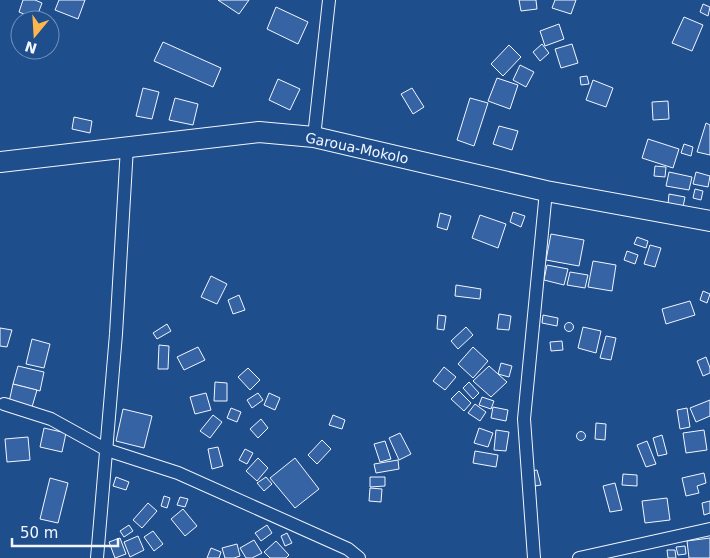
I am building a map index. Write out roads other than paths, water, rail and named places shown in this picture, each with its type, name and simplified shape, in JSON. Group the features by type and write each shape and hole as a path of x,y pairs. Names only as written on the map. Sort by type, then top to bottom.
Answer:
{"main road":[{"name":"Garoua-Mokolo","path":"0,162 259,132 314,137 546,191 710,222"}],"street":[{"path":"314,137 329,0"},
{"path":"98,558 116,334 127,148"},
{"path":"534,558 524,419 546,191"},
{"path":"4,404 51,419 107,450 178,472 348,549 359,558"},
{"path":"579,558 710,529"}]}
